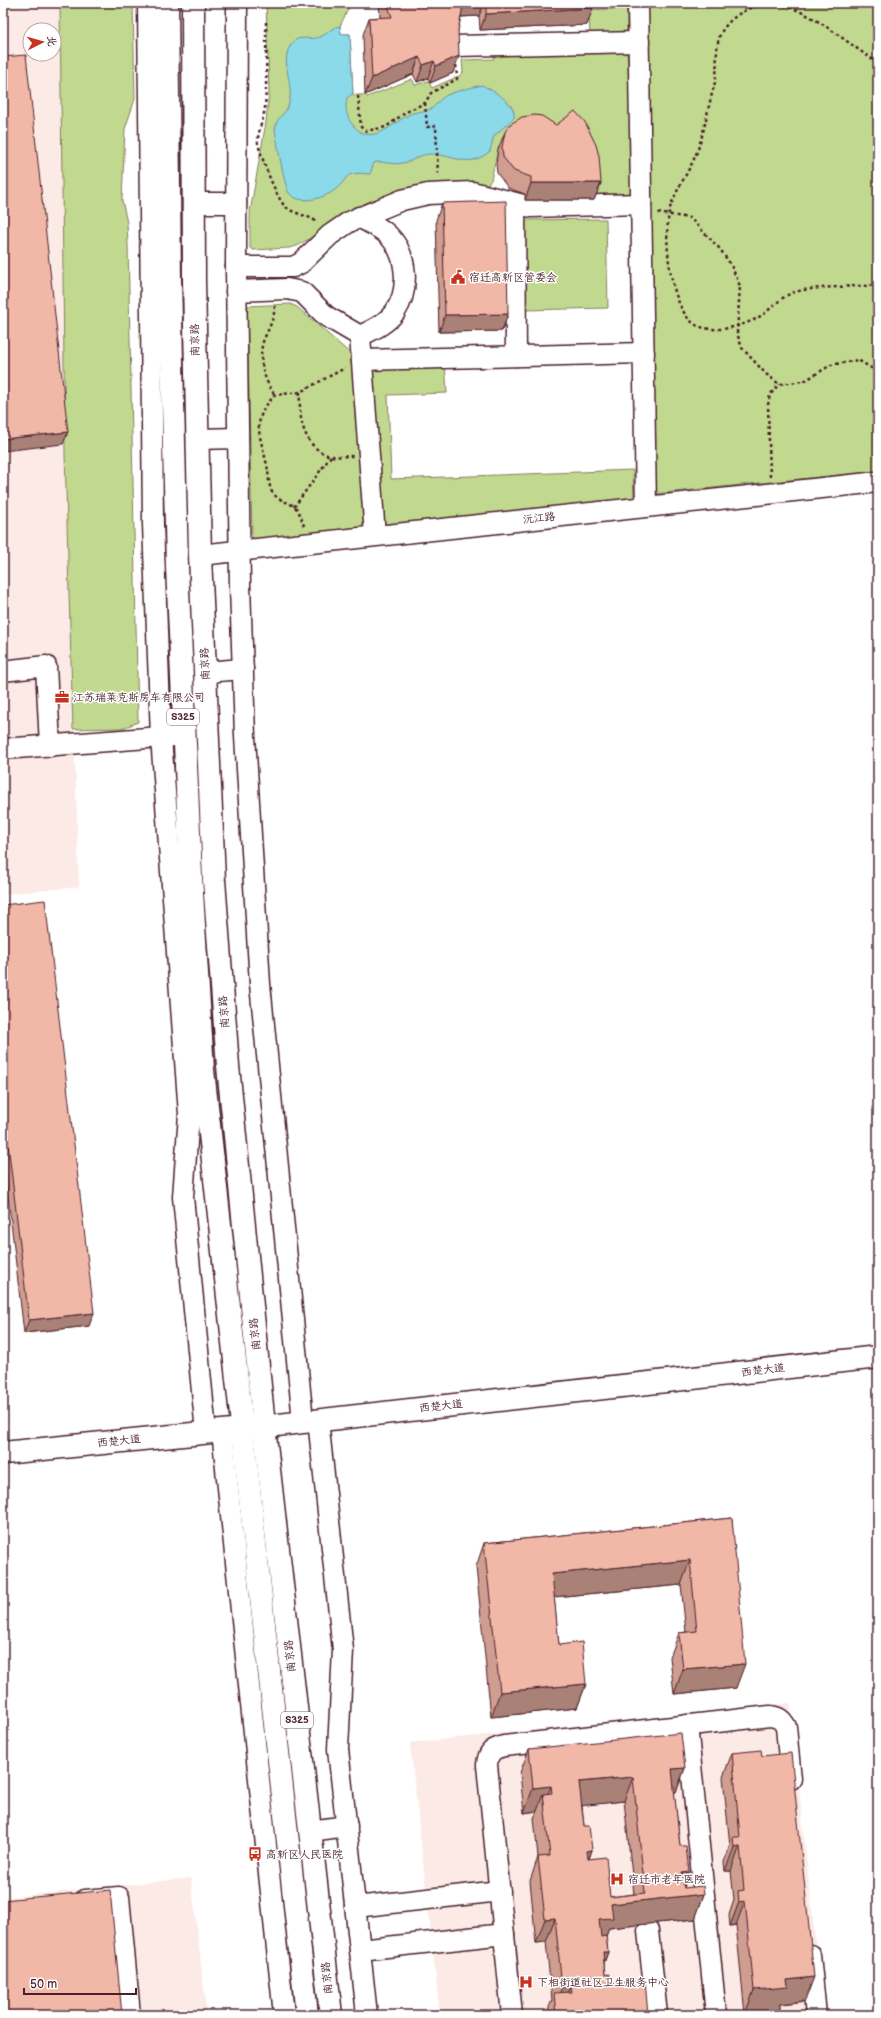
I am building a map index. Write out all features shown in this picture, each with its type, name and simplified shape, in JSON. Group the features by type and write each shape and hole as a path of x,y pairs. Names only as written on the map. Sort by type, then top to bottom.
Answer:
{"main road":[{"name":"南京路","path":"167,3 171,319 177,567 190,877 204,1070 224,1430 307,2015"},
{"name":"南京路","path":"193,3 197,439 200,555 214,880 228,1066 264,1426 331,2015"},
{"name":"西楚大道","path":"3,1452 264,1426 878,1357"}],"street":[{"path":"148,3 153,524 162,737 189,1114 182,1197 224,1430 284,2015"},
{"path":"237,3 236,291 239,551 245,736 260,984 310,1420 343,1650 338,1749 367,2015"},
{"path":"638,3 646,506"},
{"path":"455,46 639,42"},
{"path":"236,267 293,267 301,263 330,235 359,218 402,200 433,194 456,192 482,194 515,204 531,207 641,208"},
{"path":"194,203 236,204"},
{"path":"515,204 516,356"},
{"path":"359,218 389,236 402,259 405,271 405,284 401,300 395,312 386,322 360,336"},
{"path":"236,291 276,290 302,292 326,316 360,336"},
{"path":"360,336 375,535"},
{"path":"362,360 644,353"},
{"path":"197,439 238,438"},
{"name":"沅江路","path":"200,555 878,482"},
{"path":"3,671 46,666 50,746"},
{"path":"205,672 243,669"},
{"path":"3,749 184,735"},
{"path":"512,2015 487,1765 488,1756 491,1751 504,1746 770,1716 778,1717 783,1721 786,1727 793,1797"},
{"path":"687,1725 716,2015"},
{"path":"310,1831 347,1826"},
{"path":"355,1907 500,1891"},
{"path":"65,1902 119,1897 130,2015"},
{"path":"648,1930 657,2015"},
{"path":"360,1950 504,1934"},
{"path":"808,1937 816,2015"}],"path":[{"path":"878,63 812,19 793,9 781,5 769,4 755,7 740,13 720,34 716,80 698,150 671,206 668,224 669,264 676,297 685,316 696,325 709,328 738,326 759,317 779,300 793,292 878,285"},
{"path":"266,22 266,94 264,114 258,142 274,187 283,204 291,211 308,217 316,222 330,235"},
{"path":"358,96 361,127 366,131 386,127 406,112 425,103 431,93 457,79 455,46"},
{"path":"425,103 427,127 436,126 437,165"},
{"path":"641,208 690,218 720,249 731,265 740,286 737,333 742,348 766,374 779,384"},
{"path":"276,290 273,320 264,338 261,352 264,371 270,388 276,395"},
{"path":"307,543 301,518 294,507 276,497 272,492 259,438 258,424 260,416 276,395 300,392 362,360"},
{"path":"770,493 768,405 770,395 779,384 806,380 831,365 846,361 858,360 878,372"},
{"path":"300,392 299,410 303,428 313,444 325,454 331,456 369,456"},
{"path":"294,507 331,456"}],"shaded area":[{"path":"3,3 60,3 60,22 22,22 22,62 61,62 65,453 79,887 3,894"},
{"name":"宿迁市老年医院","path":"790,1703 823,2015 440,2015 410,1743"},
{"path":"191,1878 207,2015 3,2015 3,1898"}],"green space":[{"path":"60,3 133,3 135,99 125,129 122,200 127,223 128,244 138,722 123,728 73,729 65,453 61,62 62,62 62,22 60,22"},
{"path":"266,3 351,3 340,26 341,34 350,34 353,95 365,95 367,97 412,79 415,85 428,81 432,88 461,75 463,72 462,60 494,59 493,50 626,50 628,61 632,191 628,198 594,200 498,149 491,180 488,184 420,189 382,197 341,214 309,239 297,246 289,248 253,250 250,248 250,212 266,122 269,91"},
{"path":"646,3 878,3 878,471 653,494"},
{"path":"627,8 627,35 590,38 589,10"},
{"path":"606,219 608,308 525,310 523,220"},
{"path":"290,304 297,307 352,355 367,532 253,540 247,306"},
{"path":"445,362 447,393 388,395 391,479 633,470 634,504 382,531 370,367"}],"water":[{"path":"340,26 341,34 350,34 353,93 347,98 346,111 348,118 359,131 367,134 381,132 410,114 431,109 447,95 460,90 482,85 498,94 512,107 514,118 494,136 490,151 475,160 468,161 440,155 427,154 399,164 377,162 374,163 370,174 361,173 350,175 327,195 310,200 293,197 289,193 285,181 275,130 277,121 288,106 290,97 286,62 287,53 290,46 297,39 317,38"}],"building":[{"path":"387,3 462,3 458,30 459,56 436,66 434,61 423,65 419,57 372,78 369,18 392,17"},
{"path":"486,3 593,3 593,8 486,14"},
{"path":"22,55 22,62 27,62 68,432 3,439 3,57"},
{"path":"575,111 585,122 596,145 599,156 601,183 531,183 531,177 514,171 503,157 502,147 505,132 509,125 522,117 535,115 542,116 556,125"},
{"path":"506,201 508,314 445,315 442,203"},
{"path":"45,900 94,1313 29,1320 3,1102 3,905"},
{"path":"732,1518 745,1664 683,1669 679,1633 697,1631 690,1560 552,1574 559,1645 582,1642 586,1684 500,1692 484,1543"},
{"path":"681,1733 685,1768 672,1769 680,1846 686,1846 689,1872 682,1873 684,1888 703,1886 704,1894 611,1904 613,1918 599,1919 601,1937 606,1936 608,1952 603,1952 605,1975 609,1974 610,1984 645,1981 648,2015 556,2015 554,1993 572,1992 571,1986 562,1987 555,1918 545,1919 538,1857 550,1856 543,1794 552,1793 551,1786 533,1788 529,1749","holes":["633,1777 645,1893 610,1897 606,1857 588,1859 587,1851 592,1850 589,1826 584,1826 579,1782"]},
{"path":"761,1750 762,1756 791,1753 814,1977 787,1980 788,1987 754,1990 745,1901 739,1902 738,1891 744,1890 740,1846 734,1847 733,1837 740,1837 732,1753"},
{"path":"110,1890 122,2015 3,2015 3,1900"}],"place":[{"name":"宿迁高新区管委会","path":"458,277"},
{"name":"江苏瑞莱克斯房车有限公司","path":"62,697"},
{"name":"高新区人民医院","path":"255,1854"},
{"name":"宿迁市老年医院","path":"617,1879"},
{"name":"下相街道社区卫生服务中心","path":"526,1982"}]}
